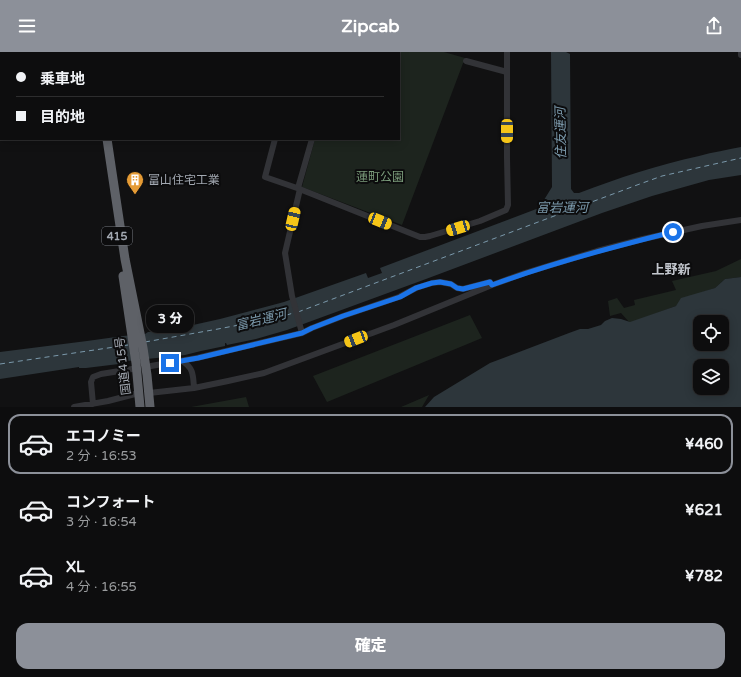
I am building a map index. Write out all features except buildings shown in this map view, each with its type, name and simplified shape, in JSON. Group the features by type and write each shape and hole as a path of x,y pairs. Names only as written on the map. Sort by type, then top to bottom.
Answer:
{"highway":[{"name":"国道415号","path":"103,140 136,333"},
{"name":"国道415号","path":"107,140 141,366 149,399"},
{"name":"国道415号","path":"139,400 141,366"}],"street":[{"path":"275,140 264,177 425,238 480,221 506,210 508,205 506,52"},
{"path":"466,61 507,72"},
{"path":"302,333 292,296 285,253 312,140"},
{"path":"149,399 264,373 394,325 492,285 532,271 605,249 673,232 741,220"},
{"path":"93,404 91,382 93,377 101,374 141,366 182,361 302,333 343,316 400,297 416,288 432,283 440,282 451,284 457,288 463,289 490,282 492,285"},
{"path":"182,361 187,364 192,372 194,388"},
{"path":"74,407 139,400"}],"green space":[{"name":"蓮町公園","path":"400,52 444,52 465,58 402,225 302,187 315,140 400,140"},
{"path":"741,259 741,277 725,279 715,288 703,292 676,306 630,323 621,313 610,316 608,301 617,298 624,308 635,305 634,300 676,290 672,281 716,271"},
{"path":"470,315 482,338 327,402 313,376"},
{"path":"429,395 422,407 401,407"},
{"path":"246,397 249,407 191,407"}],"water":[{"name":"富岩運河","path":"551,52 566,52 570,54 571,189 574,193 579,193 668,163 741,147 741,175 709,180 652,196 602,213 287,330 256,339 227,345 225,343 225,346 185,355 128,361 127,363 86,368 79,367 0,379 0,352 145,334 148,332 220,319 284,302 366,273 368,278 382,273 380,268 539,208 552,187"},
{"path":"741,277 741,407 425,407 434,397 490,363 580,329 588,329 601,325 605,321 612,318 630,322 676,306 681,298 715,288 725,279"}],"ferry route":[{"path":"298,312 662,176 741,158"},
{"path":"145,342 281,317 293,313"},
{"path":"0,364 128,345"}],"place":[{"name":"富山住宅工業","path":"135,195"}],"district":[{"name":"上野新","path":"671,270"}],"route":[{"path":"170,363 248,347 302,333 343,316 400,297 416,288 432,283 440,282 451,284 457,288 463,289 490,282 492,285 525,273 598,251 673,232"}],"water label":[{"name":"住友運河","path":"561,133"}]}
